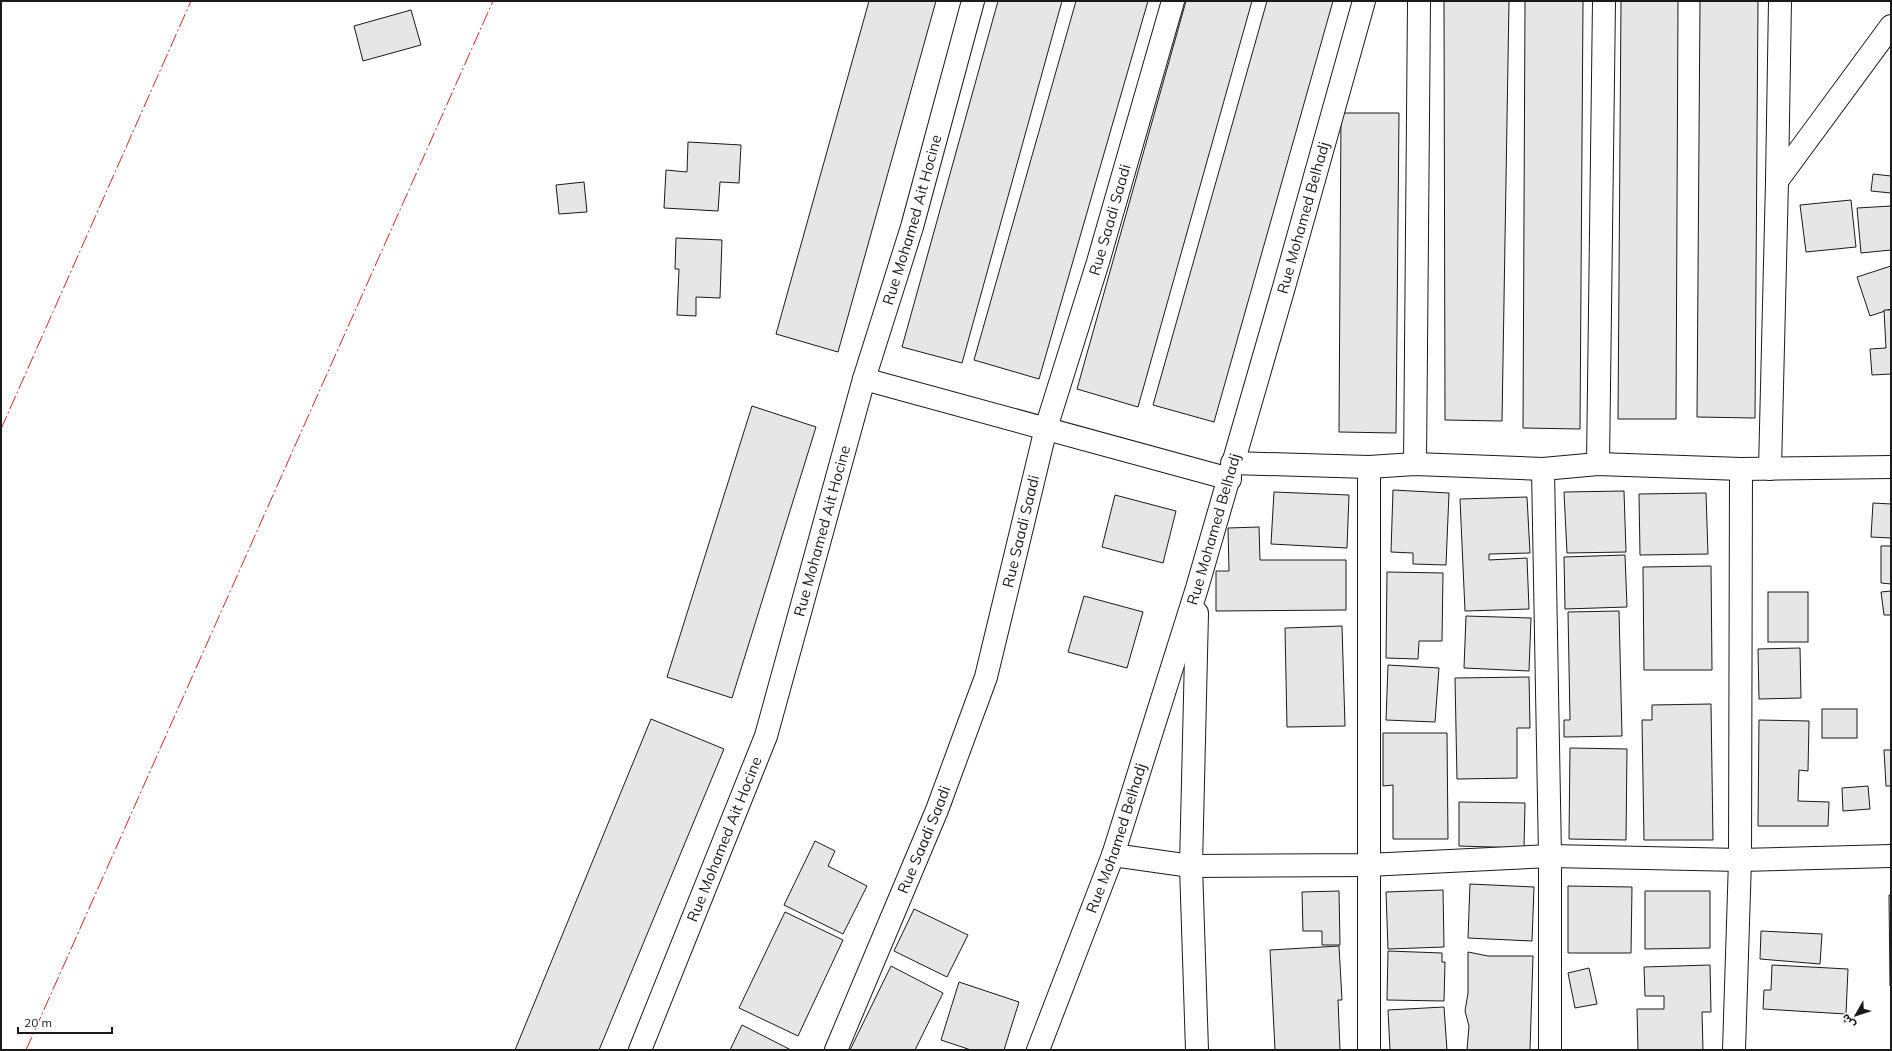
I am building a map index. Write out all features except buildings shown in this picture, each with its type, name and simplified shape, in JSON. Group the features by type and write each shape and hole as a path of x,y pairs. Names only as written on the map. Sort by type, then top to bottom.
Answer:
{"street":[{"name":"Rue Mohamed Ait Hocine","path":"640,1050 766,736 864,379 912,227 973,1"},
{"name":"Rue Saadi Saadi","path":"836,1050 937,810 986,677 1046,428 1098,262 1172,1"},
{"name":"Rue Mohamed Belhadj","path":"1038,1050 1113,855 1197,588 1284,287 1364,1"},
{"path":"1414,464 1420,1"},
{"path":"1598,464 1604,1"},
{"path":"1770,469 1780,1"},
{"path":"1777,181 1891,26"},
{"path":"864,379 1046,428 1231,471 1369,467 1414,464 1543,469 1598,464 1741,469 1891,467"},
{"path":"1369,467 1369,1050"},
{"path":"1543,469 1550,856 1550,1050"},
{"path":"1734,1050 1740,860 1741,469"},
{"path":"1196,1050 1191,866 1197,588"},
{"path":"1113,855 1191,866 1368,865 1550,856 1740,860 1891,856"}],"power":[{"path":"1,429 191,1"},
{"path":"26,1050 493,1"}]}
